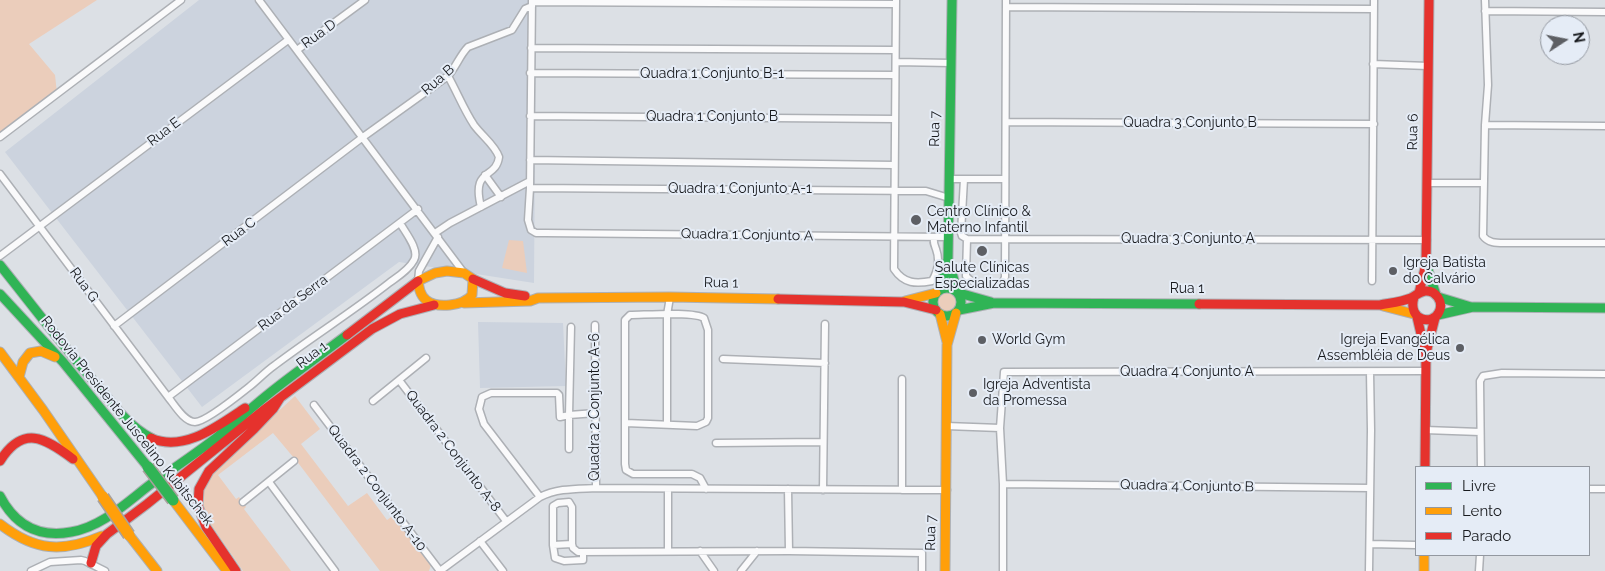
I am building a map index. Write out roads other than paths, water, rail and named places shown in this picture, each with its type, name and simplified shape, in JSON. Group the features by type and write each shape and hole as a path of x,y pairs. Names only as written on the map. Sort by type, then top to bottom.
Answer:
{"main road":[{"name":"Rua 7","path":"952,0 948,259 958,292"},
{"name":"Rua 6","path":"1417,295 1426,264 1427,240 1429,0"},
{"name":"Rua 7","path":"938,291 948,259"},
{"name":"Rua 6","path":"1426,264 1437,296"},
{"path":"0,265 54,335 126,418 141,433 153,440 165,443 182,442 275,395"},
{"path":"447,271 469,276 505,293 538,298 530,301 464,302 434,305 422,297 418,290 418,281 435,273 447,271"},
{"path":"464,302 473,292 469,276"},
{"name":"Rua 1","path":"107,534 217,448 275,395 418,281"},
{"path":"949,287 958,292 994,303 948,316 938,312 933,302 938,291 949,287"},
{"name":"Rua 1","path":"904,302 938,291"},
{"path":"1380,305 1428,291 1437,296 1474,307"},
{"path":"957,312 962,302 958,292"},
{"name":"Rodovia Presidente Juscelino Kubitschek","path":"0,294 63,362 148,467 227,571"},
{"path":"1417,295 1412,306 1426,353 1425,466"},
{"path":"1426,353 1436,316 1441,306 1437,296"},
{"name":"Rua 1","path":"538,298 904,302 938,312"},
{"name":"Rua 1","path":"994,303 1380,305"},
{"name":"Rua 1","path":"275,395 372,328 400,314 434,305"},
{"path":"1380,305 1426,320 1474,307 1605,308"},
{"name":"Rua 7","path":"938,312 947,345 945,571"},
{"name":"Rua 7","path":"947,345 957,312"},
{"path":"19,377 22,361 31,352 43,350 63,362"},
{"path":"0,352 129,535 157,571"},
{"path":"0,496 8,510 18,521 32,530 60,534 78,532 90,528 275,395"},
{"path":"236,571 206,526 198,506 199,489 209,471 273,409 275,395"},
{"path":"0,461 10,445 20,439 42,438 54,443 82,467"},
{"path":"0,524 25,542 51,547 81,545 107,534"},
{"path":"91,563 96,546 107,534"},
{"path":"1424,556 1424,571"}],"street":[{"path":"0,138 181,0"},
{"path":"259,0 469,276"},
{"name":"Rua D","path":"297,50 365,0"},
{"path":"964,179 961,233 967,239 966,276 972,281 981,284 1000,283 1005,280 1006,0"},
{"path":"1372,281 1374,0"},
{"path":"1486,0 1488,85 1485,125 1483,236 1491,242 1504,243 1605,243"},
{"path":"418,281 419,271 432,249 437,235 450,223 501,197 530,185 532,3 896,2 894,269 898,276 906,282 920,284 932,280 937,272 938,257 933,241 934,237"},
{"name":"Rua B","path":"363,137 448,76 468,47 512,30 525,9 532,3"},
{"path":"1006,8 1374,9"},
{"path":"1486,11 1605,12"},
{"name":"Rua E","path":"0,256 288,40"},
{"name":"Quadra 1 Conjunto B-1","path":"531,48 895,50"},
{"path":"896,62 952,63"},
{"path":"1373,64 1428,66"},
{"name":"Quadra 1 Conjunto B-1","path":"530,73 895,75"},
{"path":"448,76 471,121 498,154 496,167 484,175 479,182 478,191 481,207"},
{"name":"Quadra 1 Conjunto B","path":"530,116 895,119"},
{"name":"Quadra 3 Conjunto B","path":"1006,122 1374,124"},
{"path":"1485,125 1605,126"},
{"name":"Rua C","path":"114,326 363,137"},
{"name":"Quadra 1 Conjunto A-1","path":"530,160 894,165"},
{"name":"Rua G","path":"0,174 168,397 187,420 197,422 234,398 274,365 373,296 407,269 416,254 400,223"},
{"path":"484,175 501,197"},
{"path":"949,179 1005,179"},
{"path":"1427,183 1484,183"},
{"name":"Quadra 1 Conjunto A-1","path":"530,185 894,190 926,191 949,198"},
{"name":"Quadra 1 Conjunto A","path":"530,185 529,227 536,232 948,237"},
{"name":"Rua da Serra","path":"168,397 418,210"},
{"name":"Quadra 3 Conjunto A","path":"967,239 1427,240"},
{"path":"432,249 438,246 446,247"},
{"path":"667,424 667,315 670,298"},
{"path":"626,423 697,426 706,422 708,418 707,323 701,316 630,316 626,320 625,464 629,472 692,474 700,478 706,489"},
{"path":"823,490 825,324"},
{"name":"Quadra 2 Conjunto A-6","path":"594,325 596,488"},
{"path":"568,450 571,327"},
{"name":"Quadra 2 Conjunto A-8","path":"373,401 426,358"},
{"path":"723,359 825,363"},
{"name":"Quadra 4 Conjunto A","path":"1000,428 1004,372 1426,371"},
{"path":"1369,571 1370,372"},
{"path":"1481,466 1480,381 1484,376 1502,373 1605,374"},
{"path":"902,379 902,490"},
{"name":"Quadra 2 Conjunto A-8","path":"399,380 506,521"},
{"path":"540,497 480,417 479,409 482,397 491,393 555,392 558,395 560,417 596,413"},
{"name":"Quadra 2 Conjunto A-10","path":"314,405 440,571"},
{"path":"946,426 1000,428 1004,484 1003,571"},
{"path":"1425,430 1480,432"},
{"path":"716,443 823,442"},
{"path":"242,502 294,461"},
{"path":"269,482 336,571"},
{"name":"Quadra 4 Conjunto B","path":"1004,484 1370,488"},
{"path":"440,571 540,497 550,492 562,490 596,488 947,490"},
{"path":"668,489 668,552"},
{"path":"1590,489 1605,489"},
{"path":"788,490 789,551"},
{"path":"583,552 583,560 559,560 555,558 553,506 558,503 569,502 572,506 572,544 575,551 922,553 922,571"},
{"path":"480,541 503,571"},
{"path":"553,545 572,544"},
{"path":"1370,544 1415,545"},
{"path":"700,551 714,571"},
{"path":"741,571 757,551"},
{"path":"1479,571 1480,556"},
{"path":"31,571 50,562 81,560 105,571"}],"place":[{"name":"Centro Clínico & Materno Infantil","path":"916,220"},
{"name":"Salute Clínicas Especializadas","path":"982,251"},
{"name":"Igreja Batista do Calvário","path":"1393,271"},
{"name":"World Gym","path":"982,340"},
{"name":"Igreja Evangélica Assembléia de Deus","path":"1460,348"},
{"name":"Igreja Adventista da Promessa","path":"973,393"}]}
